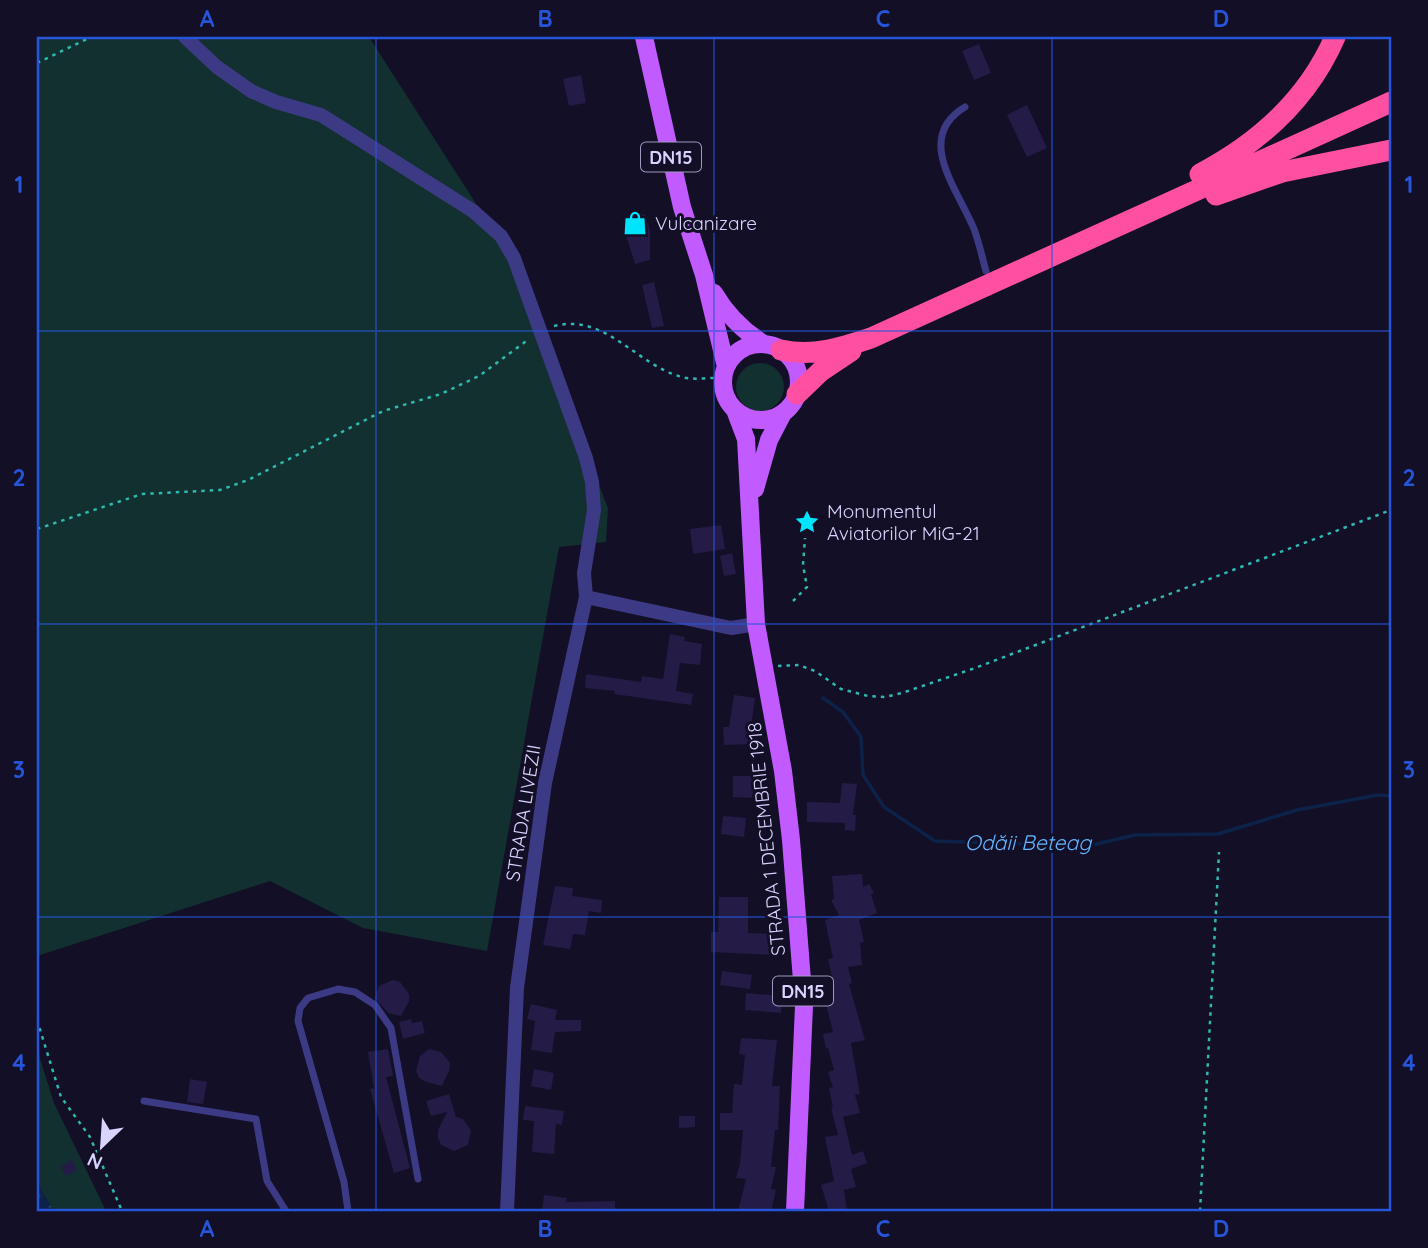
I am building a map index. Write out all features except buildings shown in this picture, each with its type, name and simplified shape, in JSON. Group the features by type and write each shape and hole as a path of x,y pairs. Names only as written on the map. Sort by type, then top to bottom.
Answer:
{"highway":[{"path":"974,292 986,271 1182,184 1249,144 1283,116 1311,80 1335,37"},
{"path":"773,347 802,354 871,338 1391,102"},
{"path":"974,292 1125,236 1250,182 1310,165 1391,150"},
{"path":"797,394 821,371 871,338"}],"main road":[{"name":"DN15","path":"644,37 682,208 704,275 728,401 735,410"},
{"name":"DN15","path":"704,275 731,318 750,335 791,358 797,369 799,382 797,394 783,413"},
{"path":"724,373 732,357 741,349 752,345 773,347"},
{"path":"735,410 758,420 771,419 783,413"},
{"name":"STRADA 1 DECEMBRIE 1918","path":"735,410 746,439 756,624 788,812 804,1006 794,1211"},
{"name":"STRADA 1 DECEMBRIE 1918","path":"751,506 769,440 783,413"}],"street":[{"name":"STRADA LIVEZII","path":"185,37 216,66 251,91 276,102 321,115 473,211 500,236 514,258 586,458 592,482 594,510 584,573 586,597 545,783 519,975 507,1211"},
{"path":"586,597 731,628 756,624"}],"lane":[{"path":"965,107 954,114 944,133 940,154 943,166 974,230 986,271"},
{"path":"345,1211 344,1182 298,1021 300,1008 308,998 338,989 355,992 375,1005 391,1028 418,1179"},
{"path":"144,1101 256,1119 267,1181 286,1211"}],"path":[{"path":"37,63 91,37"},
{"path":"37,529 142,494 220,490 248,480 383,411 441,394 479,376 540,331 570,323 597,329 664,370 684,378 724,373"},
{"path":"765,667 799,665 815,671 841,689 867,696 885,697 902,693 975,668 1391,510"},
{"path":"793,601 807,587 803,565 805,538"},
{"path":"1200,1211 1219,852"},
{"path":"37,1020 61,1097 90,1136 122,1211"}],"green space":[{"path":"37,37 369,37 505,249 608,508 606,542 559,547 487,951 363,928 270,881 37,956"},
{"path":"760,363 777,370 784,387 777,404 760,411 743,404 736,387 743,370"},
{"path":"37,1049 54,1103 106,1211 54,1211 37,1183"}],"water":[{"path":"37,1183 54,1211 37,1211"}],"waterway":[{"name":"Odăii Beteag","path":"823,698 843,712 861,737 863,775 884,807 935,841 1088,846 1135,835 1218,834 1297,810 1378,795 1391,796"}],"place":[{"name":"Vulcanizare","path":"635,223"},
{"name":"Monumentul Aviatorilor MiG-21","path":"807,522"}]}
